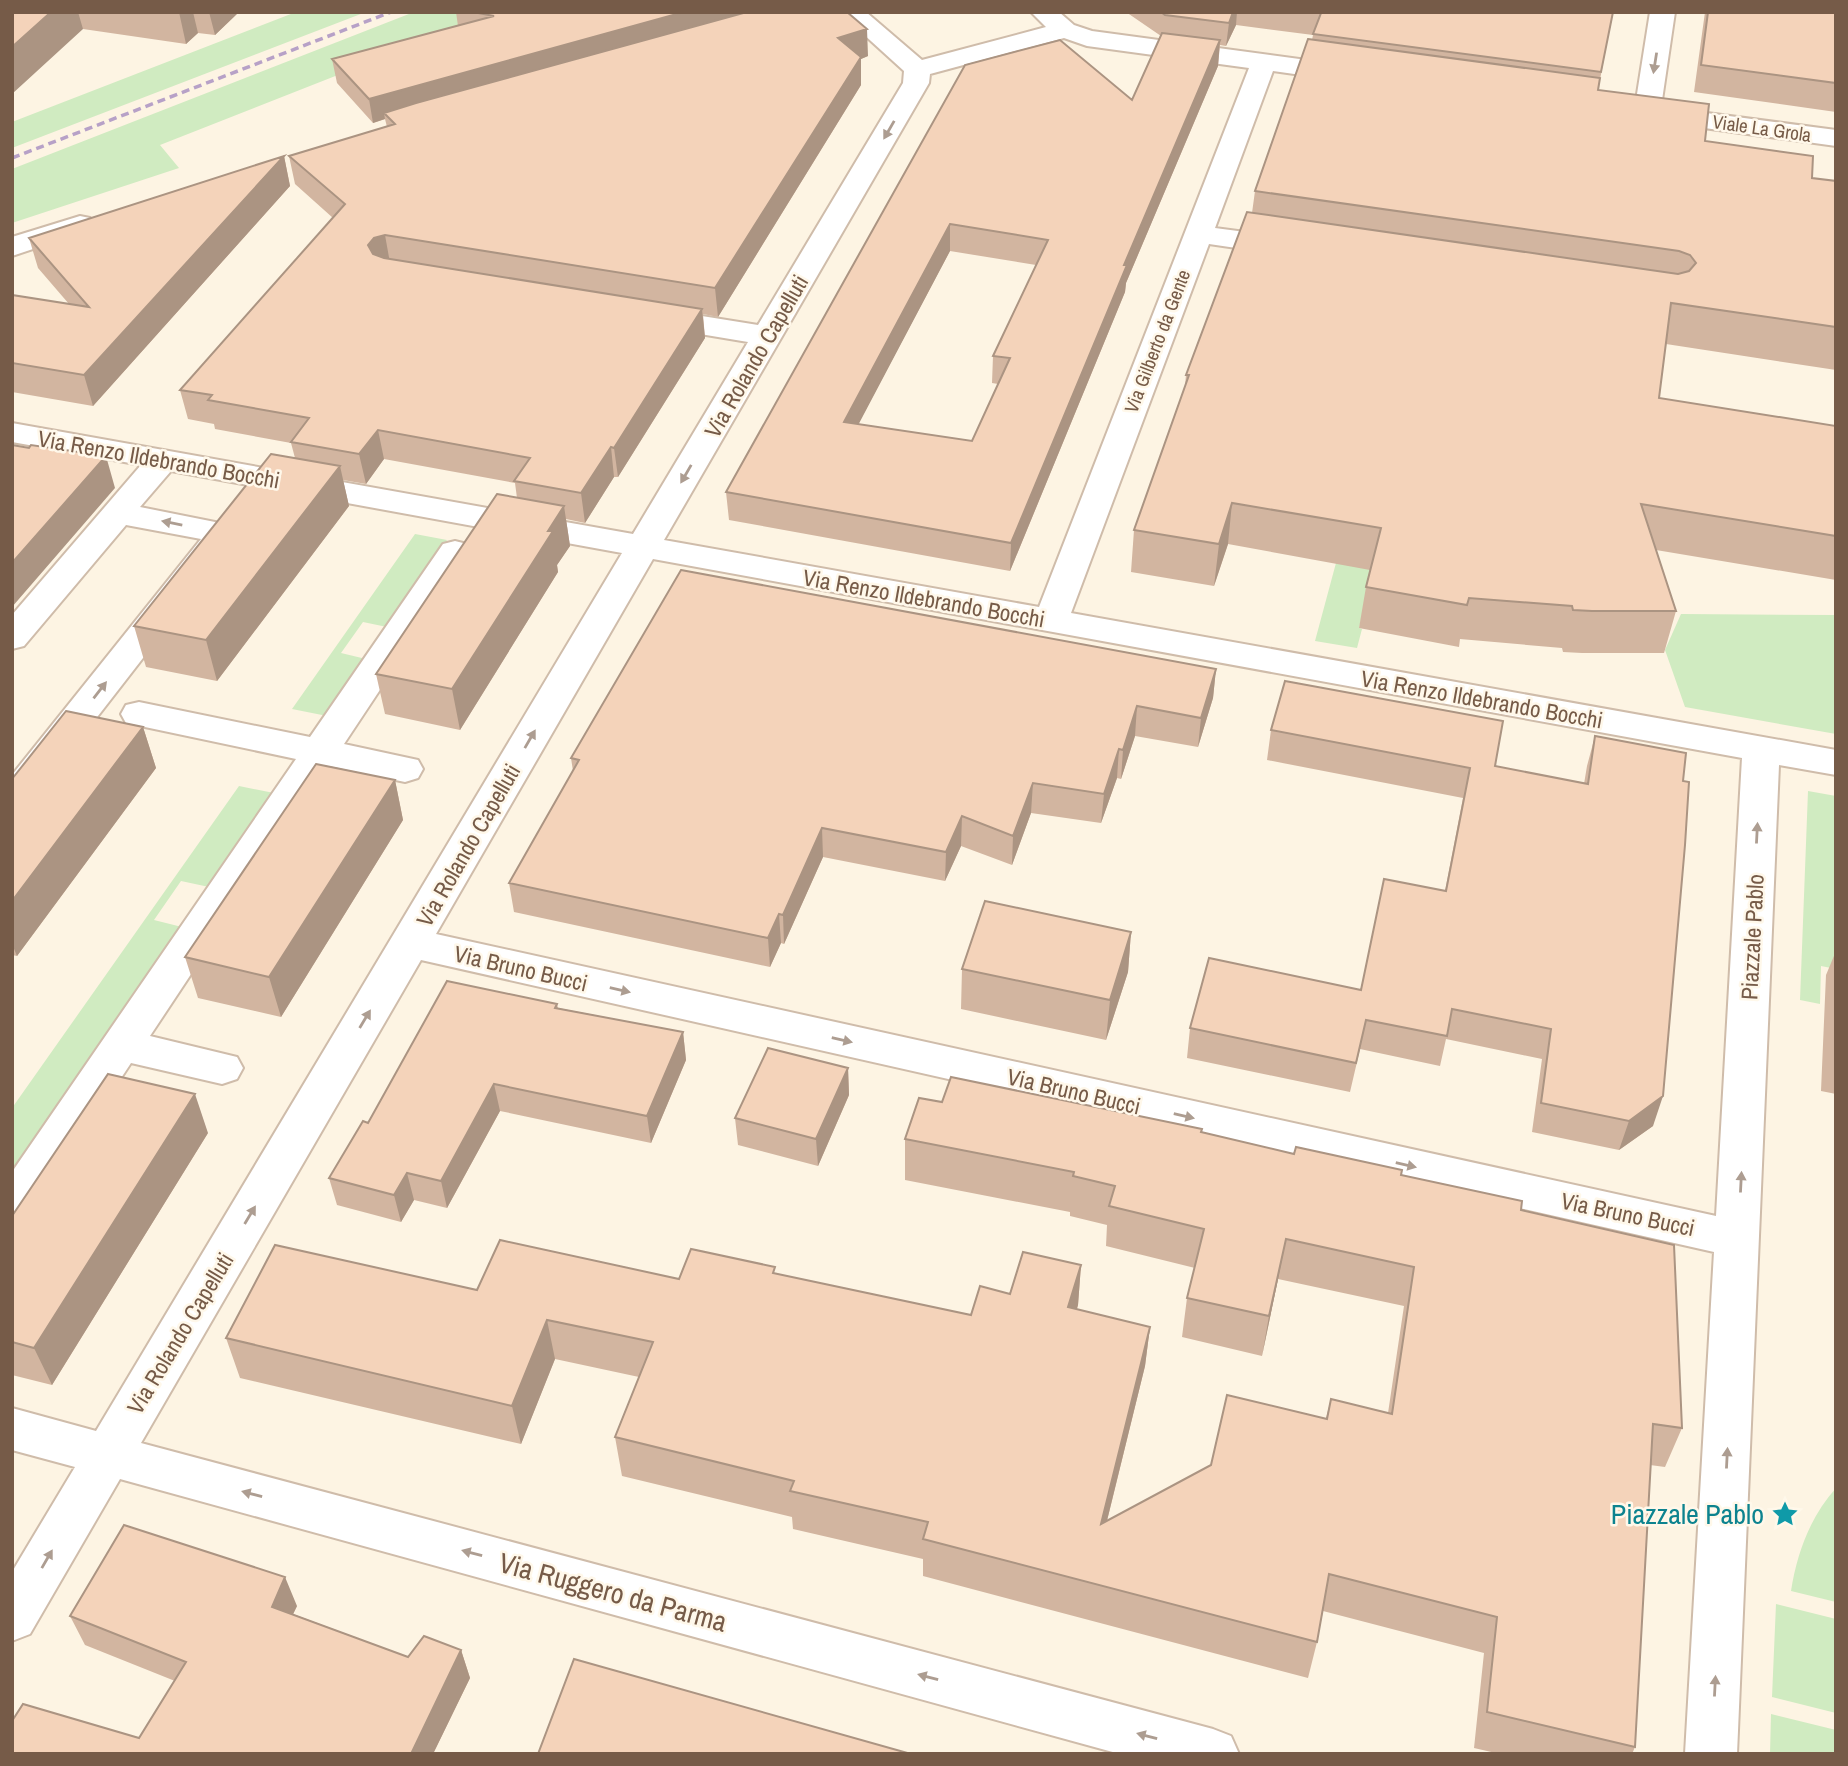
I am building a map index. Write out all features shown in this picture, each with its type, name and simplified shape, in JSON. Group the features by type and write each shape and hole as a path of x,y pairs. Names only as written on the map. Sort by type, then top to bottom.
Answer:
{"street":[{"path":"851,12 916,69 1065,30"},
{"path":"1043,12 1065,30 1087,38 1373,76"},
{"path":"1647,113 1663,12"},
{"name":"Via Gilberto da Gente","path":"1051,621 1264,62"},
{"name":"Via Rolando Capelluti","path":"12,1618 916,83 916,69"},
{"name":"Viale La Grola","path":"1619,109 1836,138"},
{"path":"12,247 105,216"},
{"path":"1198,234 1323,252"},
{"path":"619,312 767,336"},
{"name":"Via Renzo Ildebrando Bocchi","path":"12,432 1836,763"},
{"path":"12,638 163,460"},
{"path":"12,801 267,479"},
{"path":"118,513 223,533"},
{"path":"12,1207 454,551"},
{"path":"139,714 405,769"},
{"name":"Piazzale Pablo","path":"1711,1754 1761,750"},
{"name":"Via Bruno Bucci","path":"410,943 1738,1239"},
{"path":"122,1045 222,1068"},
{"name":"Via Ruggero da Parma","path":"12,1429 1213,1754"}],"green space":[{"path":"296,12 366,12 12,148 12,122"},
{"path":"414,12 498,12 160,145 179,168 12,223 12,169"},
{"path":"1361,470 1396,477 1359,628 1362,629 1357,648 1315,641"},
{"path":"415,534 447,540 387,627 363,622 341,653 366,659 327,716 292,709"},
{"path":"1681,614 1836,615 1836,734 1685,707 1665,650"},
{"path":"239,786 274,793 209,887 181,881 154,920 182,927 12,1174 12,1108"},
{"path":"1808,791 1836,796 1836,969 1821,966 1820,1004 1800,1000"},
{"path":"1836,1488 1836,1602 1791,1591 1806,1536 1819,1511"},
{"path":"1776,1604 1836,1619 1836,1713 1772,1697"},
{"path":"1771,1714 1836,1730 1836,1754 1770,1754"}],"building":[{"path":"12,12 51,12 12,47"},
{"path":"473,12 684,12 369,99 332,59 494,16"},
{"path":"747,12 847,12 867,29 838,38 861,57 715,288 385,235 374,238 368,245 373,254 384,258 702,309 614,448 611,447 581,493 514,481 530,458 378,430 359,454 291,442 309,418 208,400 212,395 180,390 345,204 289,156 395,124 384,113"},
{"path":"1161,12 1233,12 1229,23 1165,15"},
{"path":"1318,12 1613,12 1601,72 1313,34 1321,13"},
{"path":"1708,12 1836,12 1836,83 1701,65"},
{"path":"1162,33 1220,40 1124,265 1127,265 1011,543 726,492 965,65 1060,40 1132,100","holes":["950,224 1048,240 993,356 1010,358 972,441 844,422"]},
{"path":"1308,39 1600,78 1598,90 1709,104 1705,141 1813,156 1812,178 1836,181 1836,327 1671,303 1659,398 1836,426 1836,536 1641,504 1676,611 1592,611 1573,610 1572,606 1469,598 1467,605 1366,587 1381,528 1232,503 1219,544 1134,530 1189,375 1186,375 1247,212 1678,274 1689,271 1696,263 1690,255 1679,251 1255,191"},
{"path":"284,156 84,375 12,363 12,295 89,307 29,238"},
{"path":"12,445 29,448 31,445 106,456 12,563"},
{"path":"271,454 340,466 206,640 134,626"},
{"path":"497,494 564,506 548,531 553,531 452,689 376,674"},
{"path":"681,570 1216,669 1201,718 1137,706 1123,750 1119,749 1104,794 1033,783 1013,836 962,816 946,852 822,828 783,915 779,914 768,938 509,883 579,760 571,758"},
{"path":"1285,681 1503,721 1495,766 1588,784 1595,736 1686,753 1683,781 1689,782 1685,845 1663,1096 1629,1121 1541,1103 1551,1029 1452,1009 1447,1036 1366,1020 1356,1063 1190,1028 1209,958 1361,990 1384,879 1446,891 1470,768 1271,730"},
{"path":"66,711 143,727 12,901 12,779"},
{"path":"316,764 395,780 269,977 185,957"},
{"path":"985,901 1131,932 1110,1000 962,969"},
{"path":"447,981 557,1004 555,1008 683,1032 647,1116 494,1084 441,1181 407,1173 394,1195 329,1178 363,1121 368,1123"},
{"path":"768,1048 848,1068 816,1139 735,1118"},
{"path":"108,1074 195,1094 34,1348 12,1342 12,1216"},
{"path":"951,1077 1202,1129 1201,1132 1294,1154 1296,1147 1402,1170 1401,1175 1522,1201 1521,1210 1674,1245 1682,1428 1653,1424 1635,1747 1487,1712 1497,1617 1329,1574 1317,1642 923,1539 928,1522 790,1491 794,1481 615,1437 653,1342 547,1320 512,1406 226,1338 275,1245 477,1290 500,1240 679,1279 691,1249 775,1267 773,1273 971,1315 980,1286 1010,1294 1023,1252 1081,1265 1068,1307 1150,1327 1101,1524 1211,1465 1227,1395 1327,1419 1331,1399 1392,1414 1414,1267 1286,1239 1269,1316 1187,1298 1204,1229 1109,1206 1115,1186 1073,1176 1074,1172 905,1139 919,1098 942,1102"},
{"path":"124,1525 285,1577 272,1607 408,1657 424,1636 461,1650 411,1754 12,1754 12,1721 23,1704 139,1738 186,1662 70,1616"},
{"path":"574,1659 911,1754 538,1754"}],"railway":[{"path":"12,158 391,12"}],"place":[{"name":"Piazzale Pablo","path":"1785,1514"}]}
